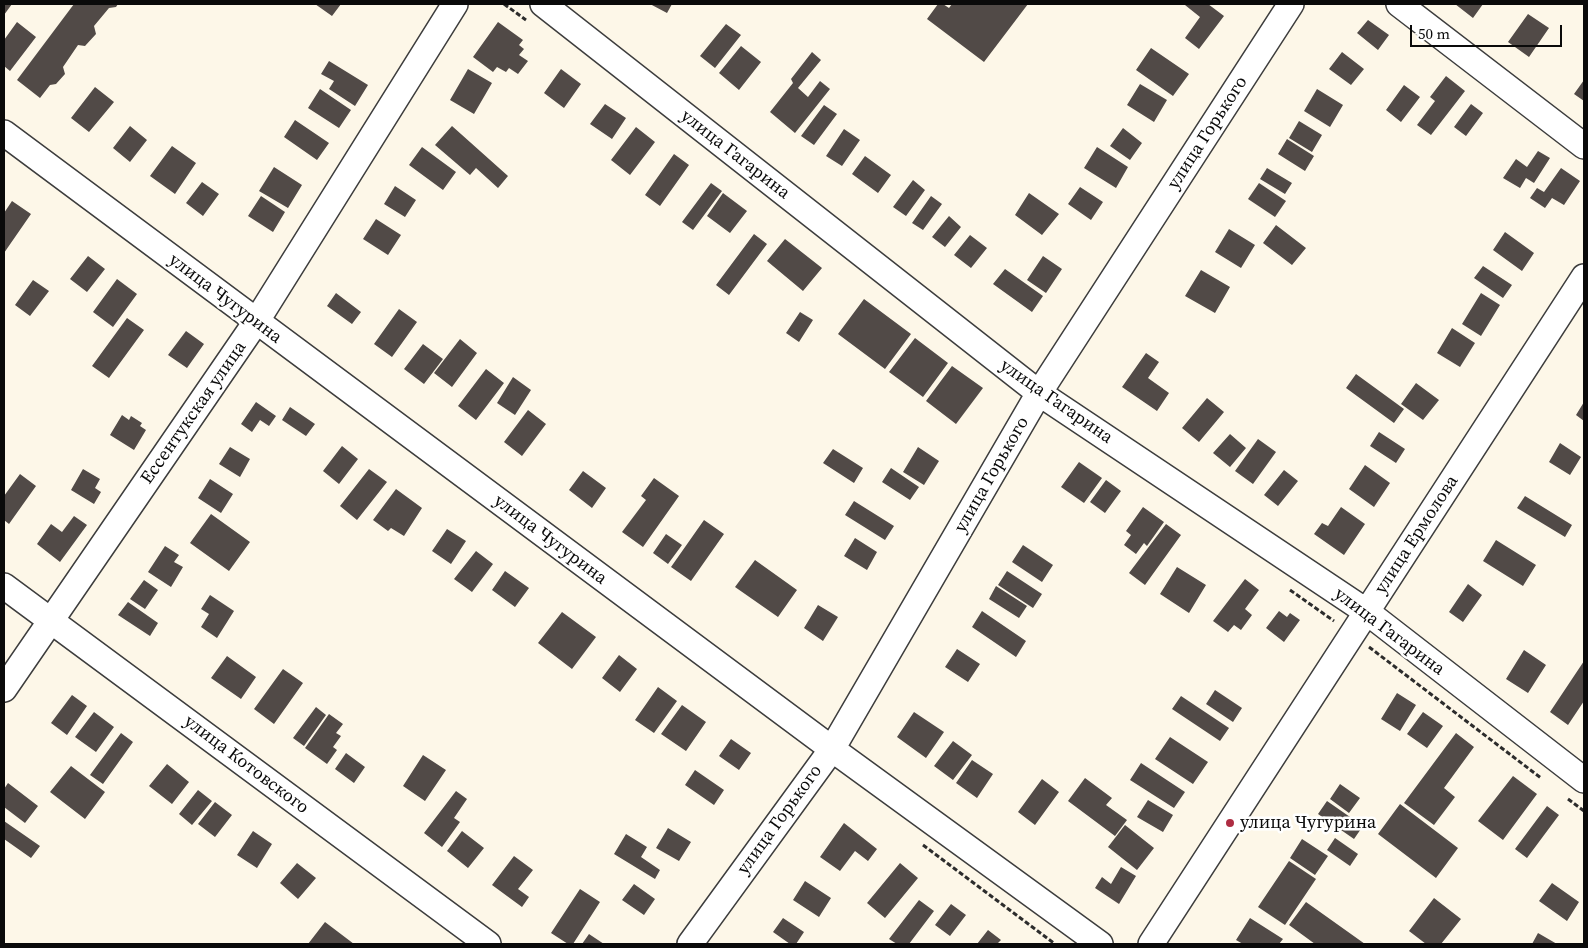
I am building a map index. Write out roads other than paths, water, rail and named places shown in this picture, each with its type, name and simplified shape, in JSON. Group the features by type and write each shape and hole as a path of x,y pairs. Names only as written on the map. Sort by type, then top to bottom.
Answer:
{"street":[{"name":"Ессентукская улица","path":"4,689 256,322 455,4"},
{"name":"улица Гагарина","path":"542,4 1040,393 1367,612 1584,780"},
{"name":"улица Горького","path":"690,944 832,749 1040,393 1291,4"},
{"path":"1399,4 1584,146"},
{"name":"улица Чугурина","path":"4,133 832,749 1100,944"},
{"name":"улица Ермолова","path":"1151,944 1584,277"},
{"name":"улица Котовского","path":"4,586 488,944"}],"place":[{"name":"улица Чугурина","path":"1230,823"}]}
